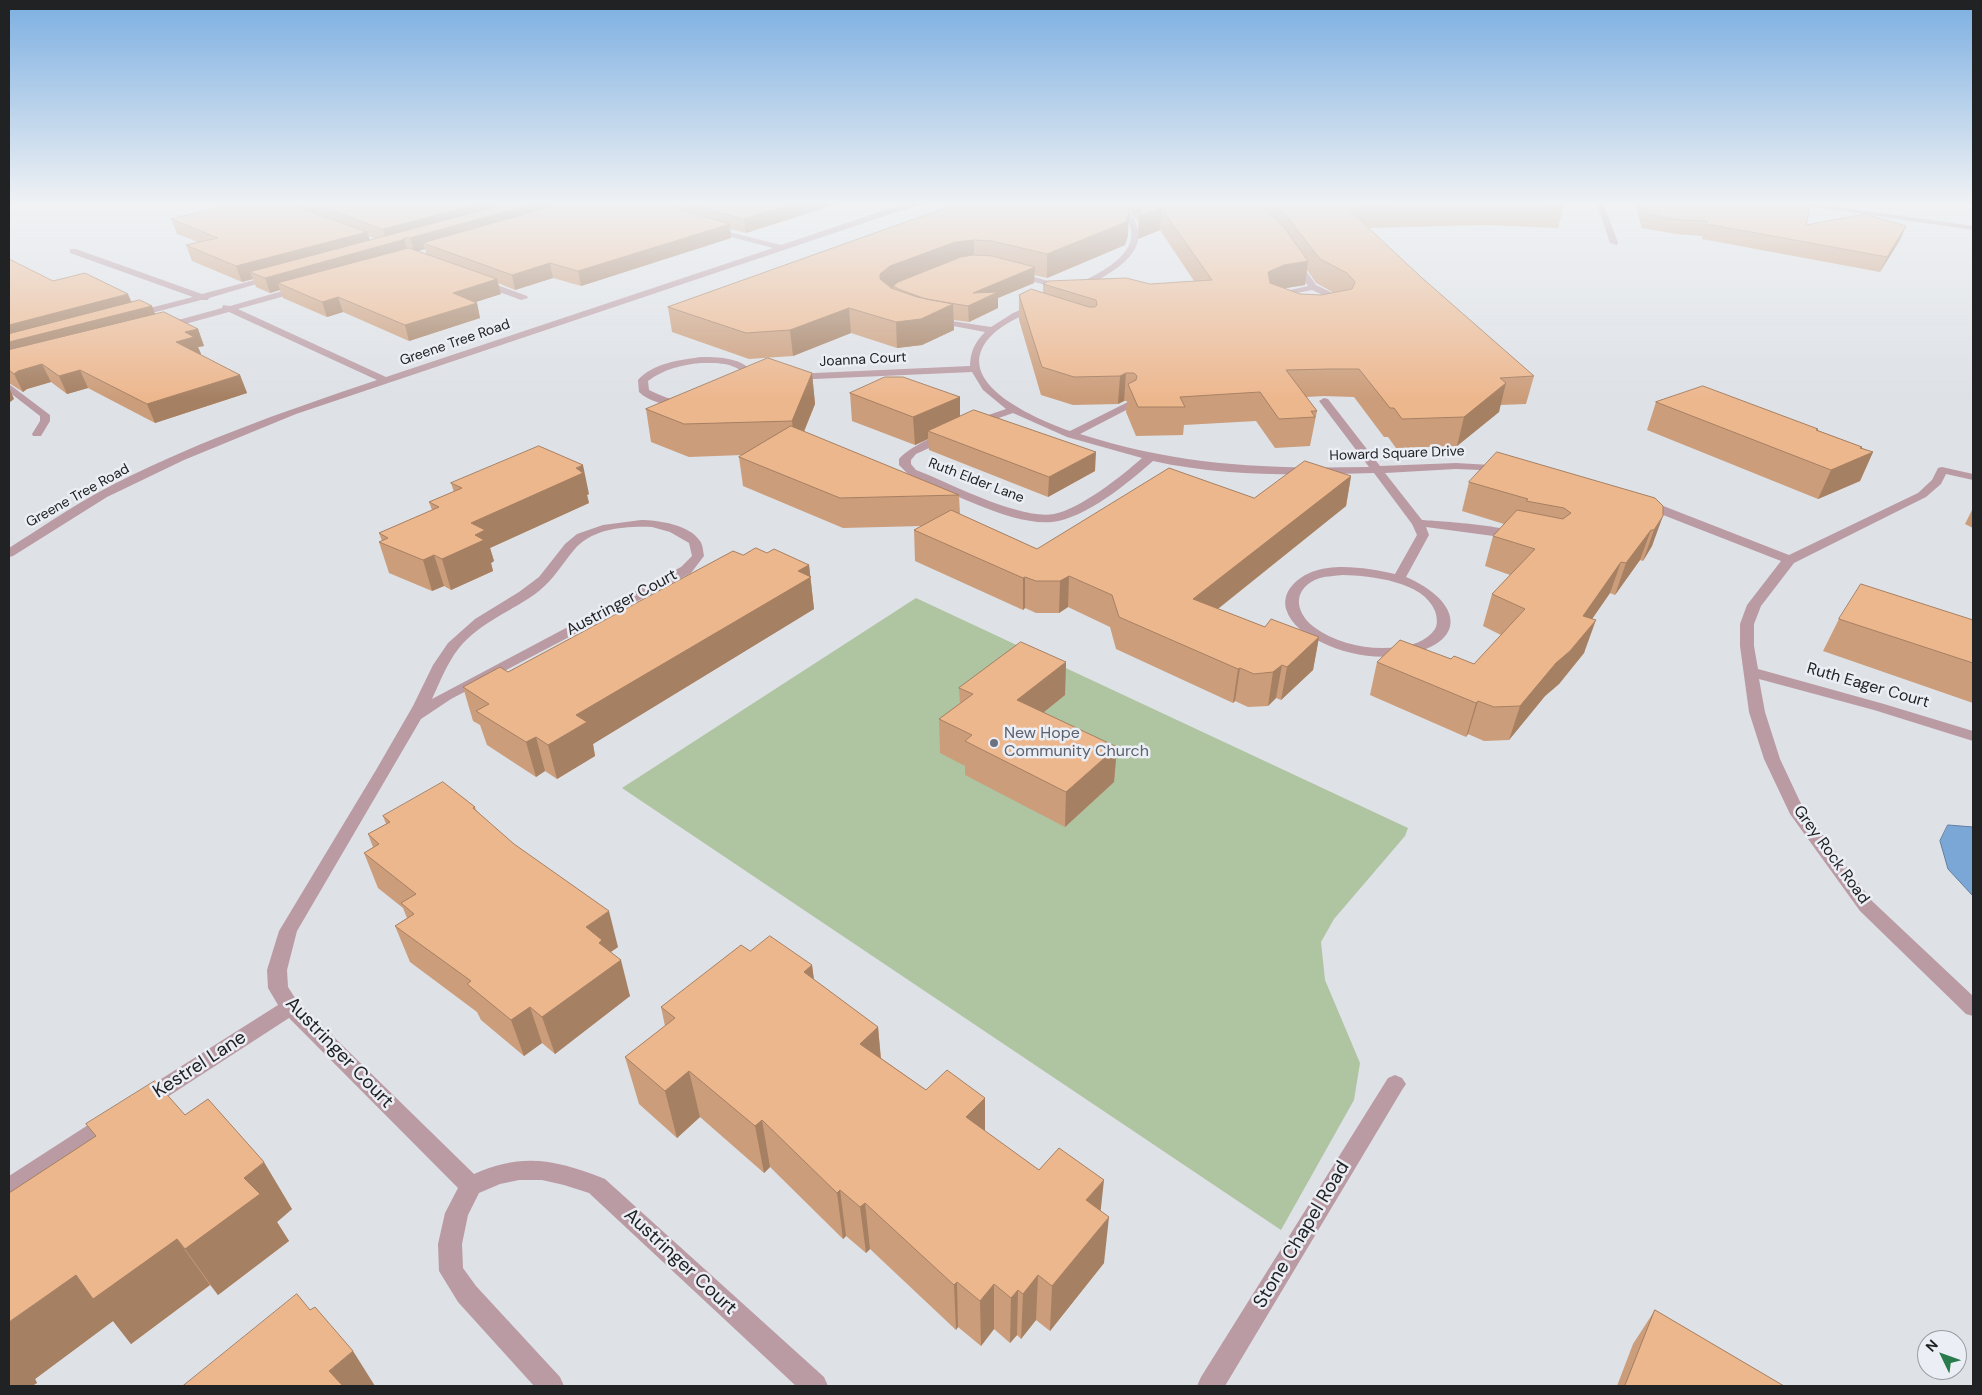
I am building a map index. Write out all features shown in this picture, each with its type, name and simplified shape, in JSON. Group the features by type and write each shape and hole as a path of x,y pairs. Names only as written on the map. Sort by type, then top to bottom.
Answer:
{"street":[{"path":"118,267 202,297 386,381"},
{"name":"Greene Tree Road","path":"9,552 103,495 180,458 292,412 724,267"},
{"path":"975,369 974,359 981,342 992,330 1003,322 1074,289 1114,267"},
{"path":"1298,267 1313,287 1340,300 1345,306 1344,310 1336,314"},
{"path":"1001,271 1074,289"},
{"path":"126,317 285,274"},
{"path":"468,278 524,298"},
{"path":"153,329 312,286"},
{"path":"1270,304 1270,300 1275,296 1313,287"},
{"path":"1029,309 1047,315"},
{"path":"925,318 992,330"},
{"path":"701,360 722,360 738,364 750,370 758,379 746,388 728,397 699,403 670,402 644,392 643,380 656,370 676,363 701,360"},
{"name":"Joanna Court","path":"782,378 975,369"},
{"name":"Howard Square Drive","path":"975,369 980,380 988,388 1014,410 1031,419 1071,435 1149,458 1234,470 1320,472 1460,466 1491,466 1519,469"},
{"path":"9,387 45,415 45,421 37,434"},
{"path":"1324,401 1418,523 1423,535 1399,579"},
{"path":"1071,435 1128,405"},
{"name":"Ruth Elder Lane","path":"1014,410 988,417 912,452 905,459 905,465 912,472 1018,515 1053,518 1067,515 1130,475 1149,458"},
{"name":"Grey Rock Road","path":"1973,476 1942,470 1937,482 1922,495 1789,560 1754,605 1747,624 1747,646 1757,712 1772,759 1796,810 1866,906 1973,1008"},
{"path":"1634,498 1789,560"},
{"name":"Austringer Court","path":"416,716 446,696 686,570 698,556 695,542 681,532 668,527 643,523 598,530 576,539 564,551 546,579 528,593 478,622 460,638 447,655 416,716 288,930 277,970 278,988 290,1007 471,1186 506,1172 542,1169 572,1176 597,1186 815,1386"},
{"path":"1418,523 1486,530 1529,538"},
{"path":"1344,571 1373,572 1399,579 1421,589 1432,598 1444,613 1444,628 1438,637 1424,646 1403,652 1371,652 1336,644 1306,628 1294,614 1291,600 1297,588 1306,580 1320,575 1344,571"},
{"name":"Ruth Eager Court","path":"1752,672 1888,709 1973,736"},
{"name":"Kestrel Lane","path":"9,1188 290,1007"},
{"name":"Stone Chapel Road","path":"1210,1386 1394,1084"},
{"path":"471,1186 457,1213 450,1244 451,1271 467,1294 551,1386"}],"green space":[{"path":"916,598 1408,828 1405,836 1334,919 1321,942 1325,980 1360,1063 1354,1100 1281,1230 622,788","holes":["940,752 1114,782 972,769"]}],"water":[{"path":"1948,825 1973,827 1973,896 1948,869 1940,841"}],"building":[{"path":"9,267 25,267 53,281 85,273 128,294 9,325"},
{"path":"268,267 304,267 265,278 250,272"},
{"path":"338,267 463,267 497,279 453,293 477,303 405,325 338,297 322,302 278,283"},
{"path":"490,267 537,267 512,275"},
{"path":"564,267 591,267 578,271"},
{"path":"780,267 889,267 880,274 880,279 891,288 917,297 953,304 921,319 896,322 849,308 790,330 746,333 668,307"},
{"path":"936,267 1035,267 973,293 998,292 968,306 926,299 893,286 898,282"},
{"path":"1203,267 1279,267 1268,272 1270,283 1300,294 1321,295 1352,289 1355,282 1347,273 1336,267 1410,267 1534,376 1500,378 1506,383 1464,417 1402,419 1394,408 1390,408 1359,369 1286,370 1317,411 1311,411 1315,417 1279,419 1260,392 1180,397 1185,407 1138,407 1128,384 1136,380 1137,376 1134,373 1126,373 1120,376 1074,377 1042,367 1019,295 1031,289 1089,307 1095,307 1097,305 1096,300 1043,284 1048,281 1126,278 1150,284 1212,280"},
{"path":"140,300 152,306 9,342 9,334"},
{"path":"164,312 198,329 185,332 194,337 176,342 240,375 147,404 80,370 59,376 42,364 14,374 9,370 9,350"},
{"path":"768,358 812,373 792,421 684,424 646,409"},
{"path":"885,377 903,377 960,397 913,417 850,393"},
{"path":"1703,386 1818,429 1816,430 1873,452 1831,470 1656,402"},
{"path":"974,410 1096,452 1049,477 928,431"},
{"path":"791,426 959,495 840,498 739,457"},
{"path":"539,446 583,465 576,468 583,473 471,523 485,530 475,535 484,540 442,559 434,555 423,560 379,542 388,538 379,533 439,507 429,502 462,488 451,483"},
{"path":"1497,452 1655,498 1663,506 1663,516 1654,530 1651,530 1626,563 1621,562 1583,616 1596,620 1520,706 1494,707 1478,701 1476,703 1377,662 1400,640 1451,659 1454,656 1474,664 1525,609 1492,594 1535,549 1493,536 1517,510 1563,519 1571,513 1564,508 1526,501 1528,499 1469,482"},
{"path":"1305,461 1351,476 1193,599 1265,627 1271,619 1319,637 1287,667 1282,665 1273,672 1254,674 1240,668 1238,669 1119,617 1112,595 1069,576 1060,581 1036,581 1023,578 914,530 951,510 1037,549 1169,468 1254,498"},
{"path":"756,548 767,553 774,549 809,565 798,571 811,577 576,715 587,722 548,745 536,737 526,742 476,711 489,704 463,687 500,667 508,672 733,551 743,555"},
{"path":"1861,584 1973,620 1973,663 1839,619"},
{"path":"1021,642 1066,662 1017,700 1117,747 1066,792 965,741 972,735 939,719 973,694 959,688"},
{"path":"443,782 475,807 473,808 514,844 609,911 586,927 602,940 599,943 621,960 542,1017 530,1007 511,1020 467,984 471,981 395,926 414,914 401,903 416,894 364,853 379,844 368,834 390,822 383,816"},
{"path":"770,936 812,965 804,972 878,1027 860,1044 926,1090 947,1070 985,1098 966,1117 1039,1170 1059,1148 1104,1180 1086,1200 1109,1217 1052,1286 1038,1275 1023,1294 1018,1290 1011,1298 994,1284 980,1301 957,1282 954,1285 865,1203 860,1207 840,1190 837,1193 762,1120 755,1126 689,1071 665,1091 625,1057 675,1018 661,1007 741,945 750,951"},
{"path":"155,1081 185,1115 208,1099 264,1162 244,1178 260,1194 185,1249 177,1239 93,1299 76,1275 9,1322 9,1193 96,1136 86,1124"},
{"path":"297,1294 310,1310 315,1307 353,1351 329,1371 343,1386 183,1386"},
{"path":"1655,1310 1784,1386 1625,1386"}],"place":[{"name":"New Hope Community Church","path":"994,743"}]}
